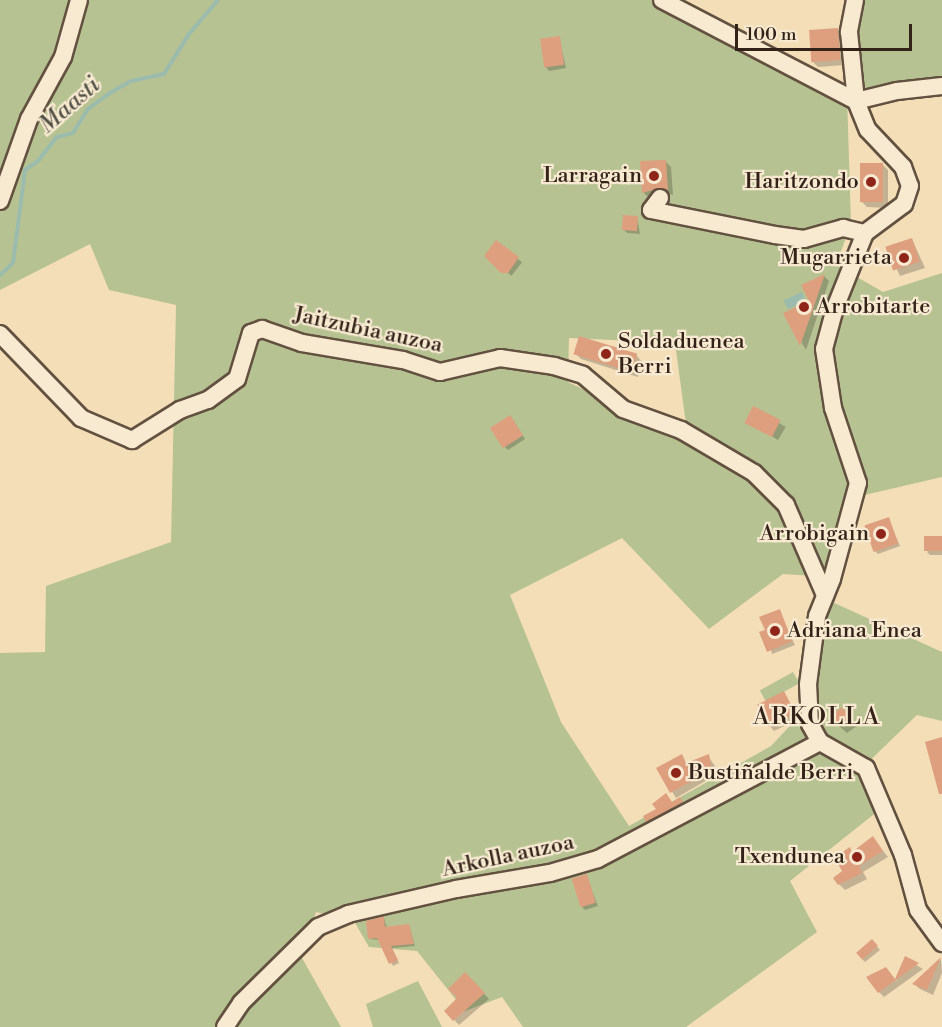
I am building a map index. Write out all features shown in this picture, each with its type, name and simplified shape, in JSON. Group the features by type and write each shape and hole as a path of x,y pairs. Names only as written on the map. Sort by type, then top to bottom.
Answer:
{"street":[{"path":"0,201 29,119 63,57 79,0"},
{"path":"662,0 856,101 897,91 942,86"},
{"path":"855,0 849,32 856,101 868,130 903,167 910,186 904,204 865,233 848,270 824,349 833,408 858,483 817,616 808,684 810,724 820,742 866,768 903,855 918,910 942,944"},
{"path":"660,198 651,210 785,236 804,239 843,228 865,233"},
{"name":"Jaitzubia auzoa","path":"0,334 81,418 132,440 180,410 208,400 237,379 251,333 262,328 302,343 403,360 440,372 500,358 554,366 583,375 623,409 681,430 754,472 786,505 825,595"},
{"name":"Arkolla auzoa","path":"225,1027 241,1003 318,927 348,914 456,889 550,873 598,859 820,742"}],"green space":[{"path":"0,0 665,0 847,96 851,224 836,265 883,292 942,273 942,477 856,497 829,577 783,574 709,629 622,538 510,595 561,722 629,826 771,746 813,701 830,601 942,652 942,721 917,715 857,773 878,811 790,881 817,932 686,1027 523,1027 502,997 465,1011 417,951 369,947 354,921 316,912 302,958 341,1027 0,1027 0,653 45,652 46,586 171,542 176,305 109,290 90,244 0,290","holes":["569,338 675,343 688,439 568,382"]},
{"path":"862,0 942,0 942,96 933,79 847,96"},
{"path":"793,672 799,683 766,702 760,690"},
{"path":"418,981 442,1027 373,1027 366,1004"}],"shaded area":[{"path":"802,292 806,301 788,309 784,300"}],"building":[{"path":"838,28 840,60 811,62 809,30"},
{"path":"560,36 564,65 544,68 540,39"},
{"name":"Larragain","path":"666,160 668,191 661,188 642,193 640,161"},
{"name":"Haritzondo","path":"860,163 883,163 883,202 860,202"},
{"path":"623,215 638,216 637,231 622,230"},
{"name":"Mugarrieta","path":"912,238 920,262 893,270 885,247"},
{"path":"496,240 519,257 508,273 501,273 484,256"},
{"name":"Arrobitarte","path":"825,274 800,346 783,313 809,301 801,285"},
{"name":"Soldaduenea Berri","path":"579,336 637,354 632,372 573,354"},
{"path":"753,406 781,420 772,437 744,423"},
{"path":"510,415 523,435 503,448 490,428"},
{"name":"Arrobigain","path":"889,517 898,543 874,552 864,525"},
{"path":"924,536 942,536 942,551 924,551"},
{"name":"Adriana Enea","path":"780,609 792,641 767,652 759,632 765,630 759,617"},
{"path":"784,691 795,713 769,727 757,705"},
{"path":"842,707 850,717 839,727 830,716"},
{"path":"942,737 942,794 939,794 925,742"},
{"name":"Bustiñalde Berri","path":"682,754 686,763 709,754 712,770 670,793 656,768"},
{"path":"666,793 672,802 680,797 683,802 646,822 643,816 656,809 652,804"},
{"name":"Txendunea","path":"873,836 883,851 859,866 862,873 838,885 833,878 842,871 837,862 844,851 850,847 852,852"},
{"path":"587,874 596,903 580,907 572,879"},
{"path":"384,916 385,927 409,924 414,944 391,946 398,960 389,964 377,938 368,939 366,921"},
{"path":"872,939 878,946 862,960 856,953"},
{"path":"905,956 919,963 878,993 866,977 886,967 895,979"},
{"path":"941,957 927,990 912,984"},
{"path":"465,972 485,993 453,1021 444,1011 457,998 448,989"}],"waterway":[{"name":"Maasti","path":"0,275 13,263 25,170 38,161 57,137 73,133 88,109 110,93 131,81 164,74 189,34 218,0"}],"place":[{"name":"Larragain","path":"654,176"},
{"name":"Haritzondo","path":"871,182"},
{"name":"Mugarrieta","path":"904,258"},
{"name":"Arrobitarte","path":"804,307"},
{"name":"Soldaduenea Berri","path":"606,354"},
{"name":"Arrobigain","path":"881,534"},
{"name":"Adriana Enea","path":"775,631"},
{"name":"Bustiñalde Berri","path":"676,773"},
{"name":"Txendunea","path":"857,857"}],"district":[{"name":"ARKOLLA","path":"817,718"}]}
